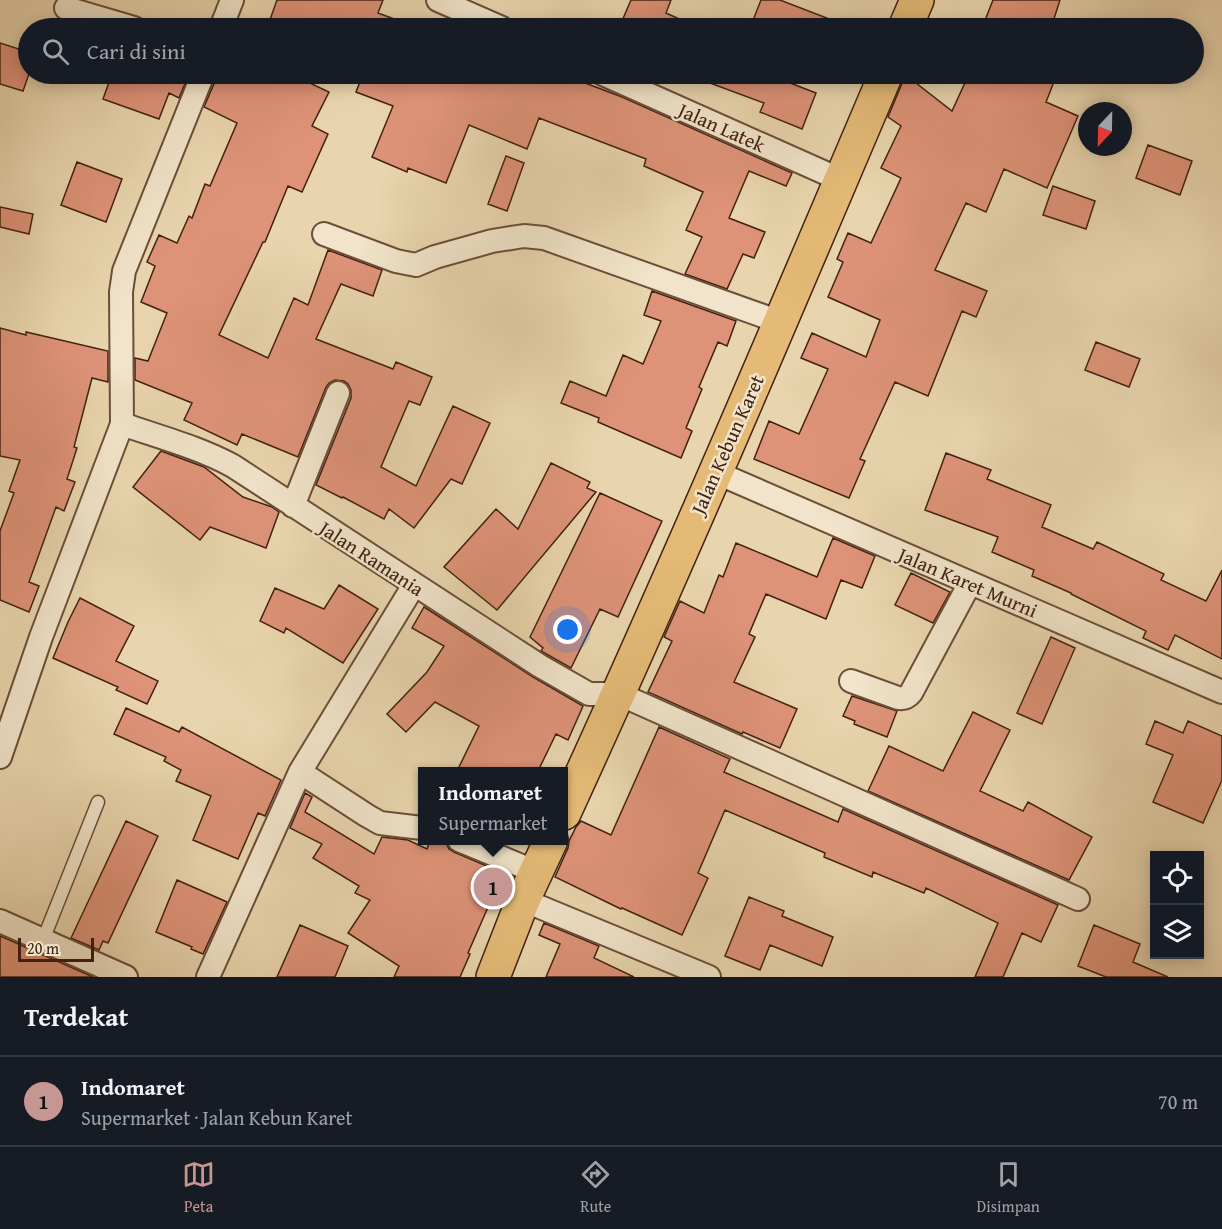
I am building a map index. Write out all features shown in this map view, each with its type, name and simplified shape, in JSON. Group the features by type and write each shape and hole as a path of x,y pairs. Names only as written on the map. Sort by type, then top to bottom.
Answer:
{"main road":[{"path":"909,18 917,0"},
{"name":"Jalan Kebun Karet","path":"568,804 619,694 882,84"},
{"path":"493,977 548,845"}],"street":[{"path":"225,18 232,0"},
{"path":"438,0 479,18"},
{"path":"66,8 100,18"},
{"path":"0,757 41,637 122,424 121,302 124,271 199,84"},
{"name":"Jalan Latek","path":"625,84 841,180"},
{"path":"324,234 396,261 416,265 435,257 492,241 524,236 544,238 780,322"},
{"path":"293,506 338,393"},
{"name":"Jalan Ramania","path":"122,424 217,457 565,681 589,694 619,694"},
{"name":"Jalan Karet Murni","path":"715,472 1222,692"},
{"path":"851,681 898,698 908,697 970,583"},
{"path":"208,977 300,772 414,585"},
{"path":"619,694 1078,899"},
{"path":"300,772 380,823 418,827"},
{"path":"467,845 529,886 709,977"},
{"path":"0,921 126,977"}],"lane":[{"path":"43,940 98,802"}],"building":[{"path":"277,0 383,0 378,13 392,18 271,18"},
{"path":"631,0 671,0 666,13 677,18 623,18"},
{"path":"761,0 780,0 827,18 754,18"},
{"path":"993,0 1060,0 1054,18 986,18"},
{"path":"0,43 18,49 18,84 25,84 23,91 0,84"},
{"path":"108,84 185,84 179,98 169,93 159,119 103,99"},
{"path":"214,84 312,84 329,92 312,126 328,134 302,192 288,186 265,242 219,335 268,358 294,298 308,305 328,250 382,270 373,296 341,284 316,339 393,369 396,362 432,377 420,405 409,401 381,467 416,486 453,406 490,423 462,484 451,479 414,528 389,509 384,519 316,485 351,398 351,390 344,381 335,380 326,387 298,457 242,434 237,445 184,420 192,403 135,380 135,358 148,361 167,313 141,302 155,266 147,262 159,235 177,243 189,216 192,218 205,184 210,186 237,123 204,107"},
{"path":"359,84 588,84 792,173 786,186 749,171 729,218 765,232 754,258 743,254 727,289 685,274 702,237 686,230 703,192 644,166 646,159 539,118 527,149 469,125 446,183 408,168 407,172 372,157 393,106 356,92"},
{"path":"713,84 793,84 816,93 802,129 760,112 764,103"},
{"path":"902,84 917,84 952,111 964,84 1053,84 1046,102 1078,116 1047,188 1004,169 986,212 966,203 935,270 987,291 976,317 962,311 928,396 895,382 860,459 865,461 849,498 754,459 769,421 799,434 828,369 801,358 812,333 866,357 880,320 828,297 843,262 837,259 848,233 871,243 901,178 881,168 901,126 888,117"},
{"path":"1148,145 1192,161 1180,195 1136,178"},
{"path":"506,156 524,163 507,211 488,204"},
{"path":"77,162 122,179 106,222 61,205"},
{"path":"1053,186 1095,201 1086,229 1043,215"},
{"path":"0,207 33,214 29,234 0,227"},
{"path":"652,291 736,321 727,346 718,342 699,387 702,389 686,428 692,431 681,458 598,422 599,418 561,403 570,381 606,396 623,355 643,364 661,321 644,315"},
{"path":"0,328 108,351 108,382 92,378 74,447 77,448 67,479 75,482 64,511 56,507 29,582 39,586 29,612 0,600 0,531 14,493 9,491 20,460 0,456"},
{"path":"1096,342 1140,359 1129,387 1085,370"},
{"path":"161,451 204,467 243,497 272,507 279,512 266,548 210,527 200,540 133,487"},
{"path":"946,453 991,470 987,479 1051,505 1042,527 1093,549 1097,542 1164,574 1161,580 1206,601 1222,570 1222,659 1175,635 1168,650 1143,638 1146,631 1032,576 1034,570 992,552 998,537 925,510"},
{"path":"551,463 590,482 587,488 596,492 497,610 444,567 496,509 518,529"},
{"path":"600,493 662,521 618,617 600,609 571,668 541,651 543,648 530,637"},
{"path":"833,538 875,556 862,588 841,580 826,619 766,594 749,634 755,637 734,682 797,709 780,748 743,732 742,734 648,692 672,641 664,637 680,601 704,613 719,575 723,577 736,543 817,577"},
{"path":"911,573 950,592 933,623 895,605"},
{"path":"339,585 378,609 343,663 286,628 284,633 260,621 275,588 324,609"},
{"path":"80,598 134,626 116,661 158,681 147,704 116,690 118,687 53,658"},
{"path":"424,607 533,677 583,706 568,740 556,734 540,767 459,767 479,726 435,702 406,732 387,714 427,672 444,646 412,628"},
{"path":"1051,637 1075,648 1042,724 1017,713"},
{"path":"852,696 897,711 887,737 854,724 855,721 843,716"},
{"path":"126,708 179,732 182,727 281,780 265,816 258,813 238,859 193,840 211,796 176,781 181,770 164,761 166,757 114,734"},
{"path":"973,712 1010,730 980,791 1023,811 1028,802 1092,837 1069,880 868,791 889,746 943,771"},
{"path":"1155,721 1183,733 1188,721 1222,736 1222,780 1203,823 1153,802 1173,755 1146,744"},
{"path":"659,727 730,759 724,772 838,822 843,809 1058,905 1041,942 1022,933 1003,977 975,977 998,923 926,888 924,893 873,872 872,877 824,857 825,853 725,810 698,873 708,878 682,935 555,877 569,841 581,821 611,835"},
{"path":"305,793 312,797 305,812 374,854 382,837 408,840 427,849 428,845 447,845 454,852 503,873 460,977 394,977 399,966 348,933 370,900 355,893 359,886 313,858 322,844 290,828"},
{"path":"126,821 158,836 108,943 103,941 99,950 71,938"},
{"path":"177,880 227,902 203,954 156,932"},
{"path":"749,897 784,911 782,916 833,937 822,966 770,945 760,970 725,956"},
{"path":"544,923 599,946 594,958 634,977 546,977 560,944 539,935"},
{"path":"300,925 348,946 335,977 277,977"},
{"path":"1094,925 1140,944 1133,962 1168,977 1106,977 1078,966"},
{"path":"0,936 93,977 0,977"}],"place":[{"name":"Indomaret","path":"493,887"}]}
